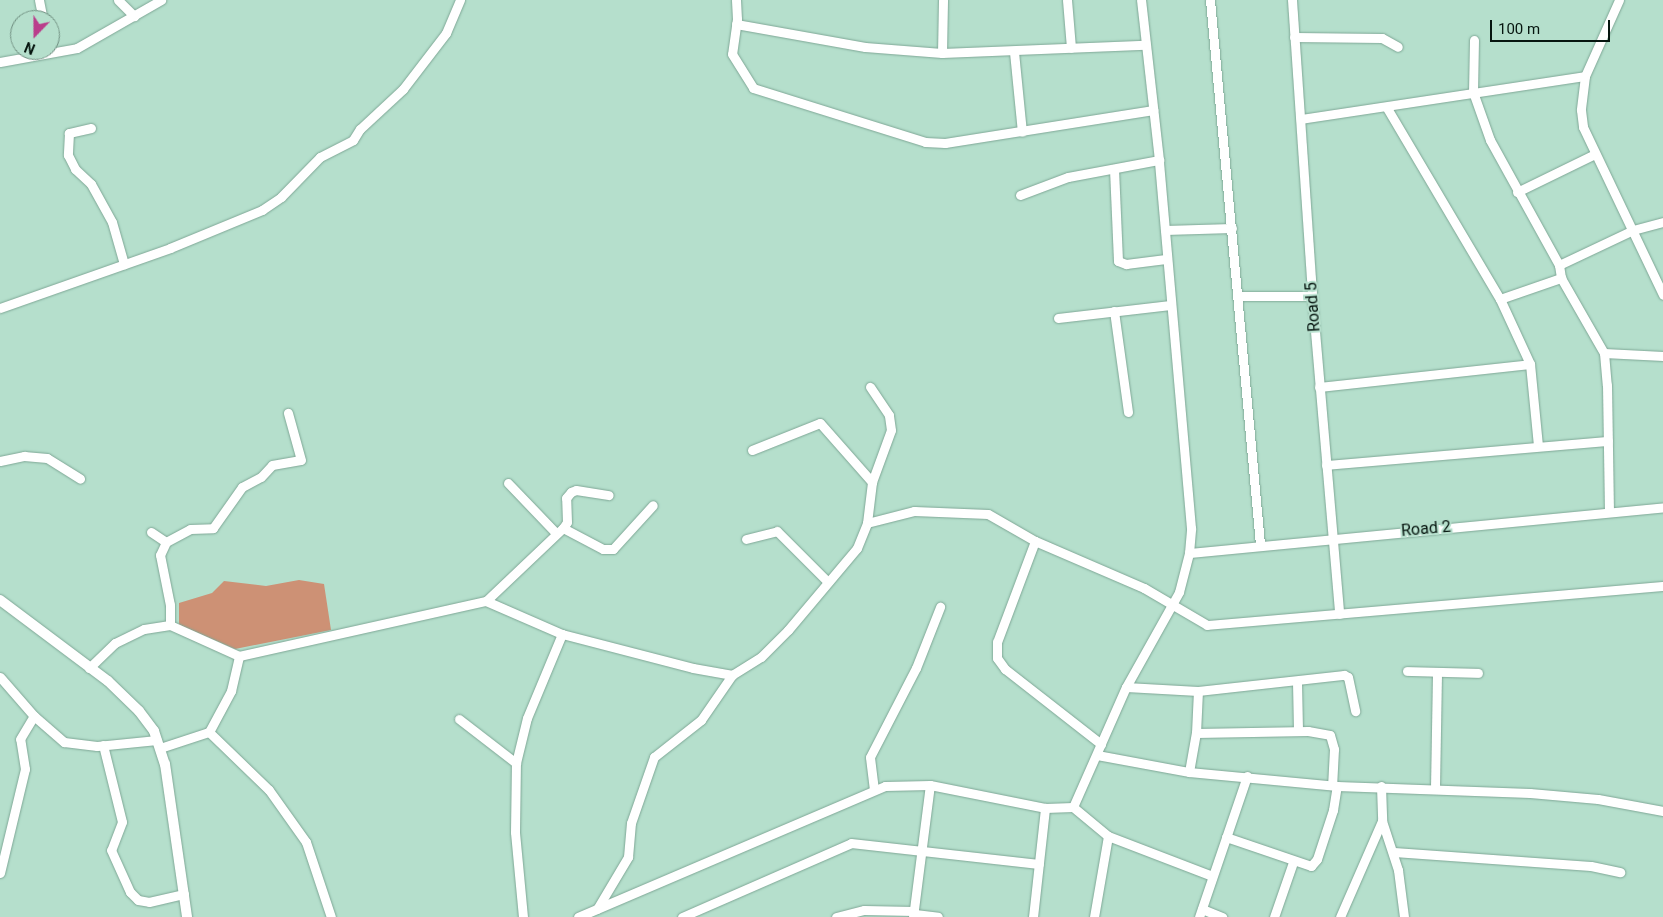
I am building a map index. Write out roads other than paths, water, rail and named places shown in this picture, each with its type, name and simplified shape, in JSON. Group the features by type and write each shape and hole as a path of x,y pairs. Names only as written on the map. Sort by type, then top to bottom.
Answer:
{"street":[{"path":"118,0 134,16"},
{"path":"60,50 77,48 162,0"},
{"path":"0,308 236,223 281,197 320,157 353,140 360,129 403,89 446,33 460,0"},
{"path":"736,0 736,24 732,54 749,85 758,90 925,142 946,143 1153,110"},
{"path":"942,53 943,0"},
{"path":"1067,0 1070,48"},
{"path":"1073,807 1126,687 1180,592 1189,553 1191,528 1166,259 1159,160 1141,0"},
{"path":"1210,0 1239,296 1260,544"},
{"name":"Road 5","path":"1292,0 1312,296 1339,614"},
{"path":"1619,0 1585,76 1582,119 1593,155 1634,230 1663,295"},
{"path":"736,24 865,47 942,53 1014,52 1146,45"},
{"path":"1294,37 1382,38 1398,47"},
{"path":"1474,40 1473,92 1490,140 1559,265 1561,278 1604,353 1609,512"},
{"path":"1014,52 1022,132"},
{"path":"1301,119 1387,108 1473,92 1585,76"},
{"path":"1387,108 1500,299 1530,364 1538,446"},
{"path":"91,128 69,133 68,154 75,169 91,184 112,222 124,264"},
{"path":"1517,192 1593,155"},
{"path":"1020,194 1068,177 1159,160"},
{"path":"1114,168 1118,261 1126,264 1166,259"},
{"path":"1559,265 1634,230 1663,222"},
{"path":"1165,230 1232,228"},
{"path":"1500,299 1561,278"},
{"path":"1239,296 1312,296"},
{"path":"1058,318 1170,305"},
{"path":"1114,311 1128,412"},
{"path":"1604,353 1663,356"},
{"path":"1319,387 1530,364"},
{"path":"597,909 628,857 631,824 654,757 701,720 732,675 761,657 788,630 856,548 867,523 872,482 892,423 870,386"},
{"path":"170,625 170,605 160,554 166,542 190,529 213,528 242,487 261,477 272,465 301,460 288,413"},
{"path":"752,450 820,423 872,482"},
{"path":"1326,465 1608,441"},
{"path":"0,461 24,456 47,458 80,479"},
{"path":"508,483 559,530 603,548 613,549 653,505"},
{"path":"89,668 115,643 144,629 170,625 239,656 486,601 567,522 566,498 571,492 576,490 609,495"},
{"name":"Road 2","path":"1189,553 1332,537 1663,507"},
{"path":"867,523 914,510 988,514 1035,541 1144,588 1207,625 1663,586"},
{"path":"746,539 777,531 828,582"},
{"path":"151,532 166,542"},
{"path":"1035,541 998,642 997,658 1005,669 1100,744"},
{"path":"486,601 562,634 693,668 732,675"},
{"path":"2,604 89,668 139,711 158,744 165,764 187,917"},
{"path":"874,790 870,757 916,668 940,607"},
{"path":"523,917 515,832 516,763 527,718 562,634"},
{"path":"0,677 34,716 64,742 81,746 158,744 209,732 230,691 239,656"},
{"path":"1407,671 1478,673"},
{"path":"1434,788 1437,672"},
{"path":"1126,687 1198,691 1347,676 1355,711"},
{"path":"1297,682 1298,731"},
{"path":"1189,772 1196,733 1198,691"},
{"path":"0,873 24,769 20,739 34,716"},
{"path":"460,719 516,763"},
{"path":"1196,733 1298,731 1330,735 1333,741 1337,797 1317,860 1308,867 1226,836"},
{"path":"209,732 269,790 306,842 332,917"},
{"path":"103,745 122,822 112,850 130,892 138,900 149,902 184,894"},
{"path":"1096,755 1189,772 1247,776 1335,786 1434,788 1598,799 1663,811"},
{"path":"1222,917 1200,913 1247,776"},
{"path":"913,914 930,785"},
{"path":"578,917 874,790 893,786 930,785 1045,808 1073,807 1108,836 1212,876"},
{"path":"1381,786 1382,821 1387,844 1394,852 1404,917"},
{"path":"1033,917 1045,808"},
{"path":"1340,917 1382,821"},
{"path":"1094,917 1108,836"},
{"path":"682,917 851,843 922,848 1039,864"},
{"path":"1394,852 1591,866 1620,872"},
{"path":"1274,917 1293,862"},
{"path":"836,917 848,915 915,914 938,917"}]}
